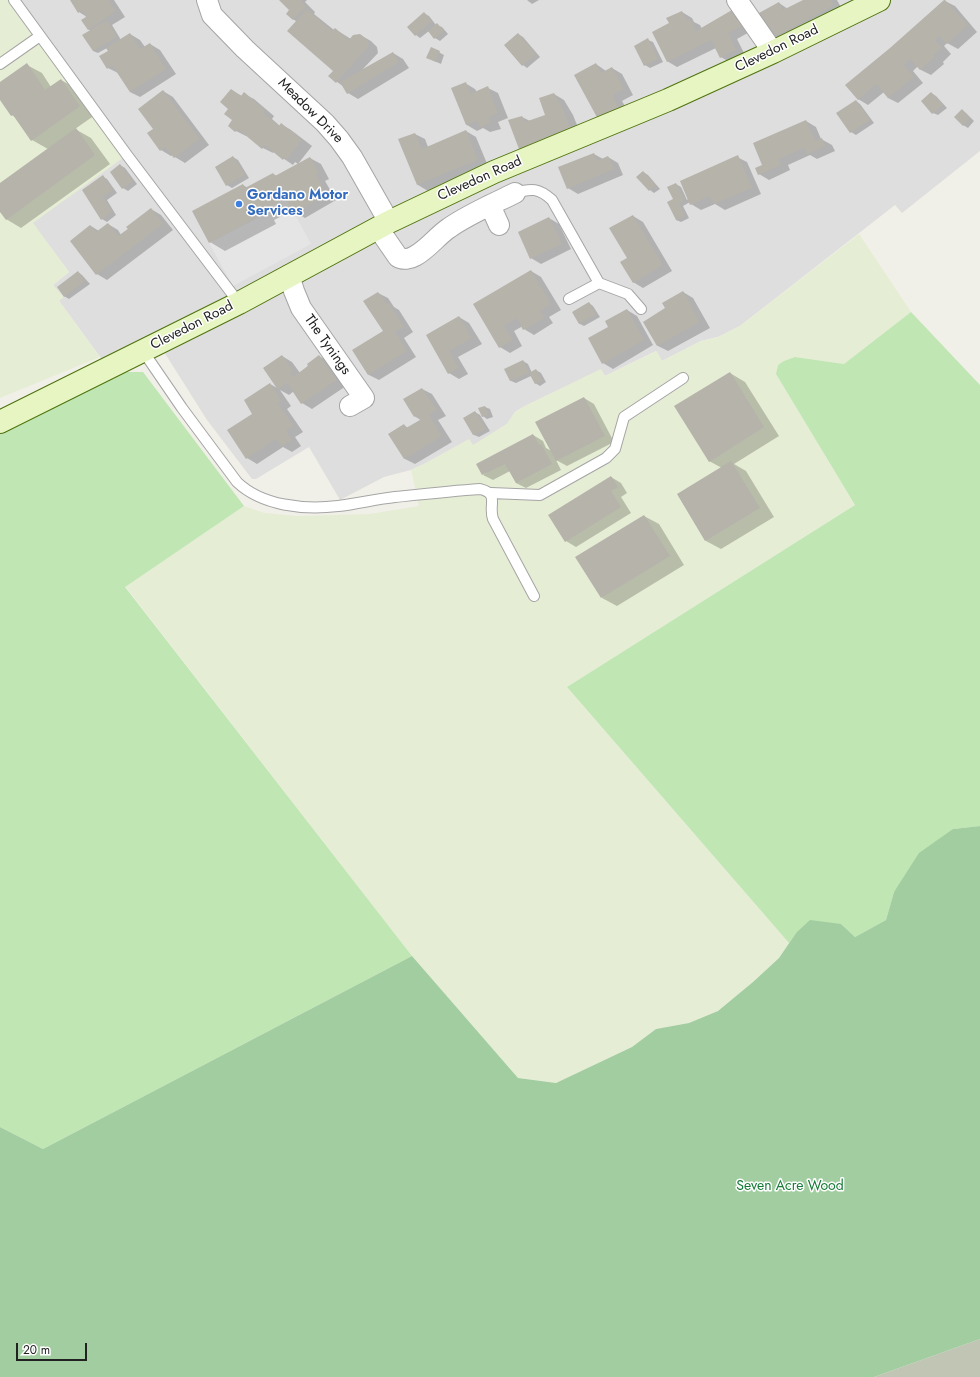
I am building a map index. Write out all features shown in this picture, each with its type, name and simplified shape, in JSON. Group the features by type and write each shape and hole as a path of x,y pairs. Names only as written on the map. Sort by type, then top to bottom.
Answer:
{"main road":[{"name":"Clevedon Road","path":"0,422 239,302 383,225 494,172 668,100 773,52 879,0"}],"street":[{"name":"Meadow Drive","path":"193,0 210,8 245,48 325,123 352,157 398,257 402,259 416,256 448,228 490,205"},
{"path":"737,0 773,52"},
{"path":"499,225 490,205 515,193"},
{"name":"The Tynings","path":"289,275 301,308 364,398 350,406"}],"lane":[{"path":"14,0 127,155 239,302"},
{"path":"0,64 40,36"},
{"path":"515,193 535,190 545,194 552,200 599,283 628,294 641,309"},
{"path":"569,299 599,283"},
{"path":"143,351 182,408 237,482 250,492 260,497 276,502 310,507 337,506 394,497 480,488 491,493 540,495 606,458 615,449 624,417 683,378"},
{"path":"491,493 493,519 534,596"}],"shaded area":[{"path":"0,0 14,0 127,155 33,223 69,272 53,285 64,297 59,301 100,357 0,398"},
{"path":"14,0 980,0 980,151 902,213 895,205 740,326 718,337 701,341 662,361 656,351 605,376 600,370 525,406 515,412 507,424 473,446 469,440 424,464 411,470 384,477 340,500 309,447 256,479 252,479 207,420 159,344 109,369 59,301 53,285 69,272 32,223"},
{"path":"286,198 311,244 233,286 209,243 261,216 259,212"},
{"path":"859,234 911,312 844,364 795,357 778,365 776,374 855,505 567,687 789,943 779,958 718,1011 689,1023 656,1029 632,1047 556,1083 518,1078 412,956 125,586 244,506 265,513 297,516 369,514 419,506 411,470 469,439 473,445 507,424 515,412 525,406 601,369 605,376 657,351 662,361 701,341 718,337 740,326"},
{"path":"980,1339 980,1377 874,1377"}],"green space":[{"path":"911,312 980,385 980,826 953,829 894,892 886,920 855,937 841,924 796,933 789,943 567,687 855,505 776,374 778,365 795,357 844,364"},
{"path":"125,372 143,372 244,506 125,587 412,956 43,1149 0,1127 0,434"},
{"name":"Seven Acre Wood","path":"980,826 980,1339 874,1377 0,1377 0,1127 43,1149 412,956 518,1078 556,1083 632,1047 656,1029 689,1023 718,1011 779,958 796,933 810,920 841,924 855,937 886,920 894,892 919,853 953,829"}],"building":[{"path":"70,0 108,0 116,11 88,30 81,20 86,17 82,10 78,13"},
{"path":"279,0 300,0 306,6 293,20 286,14 289,10"},
{"path":"803,0 831,0 834,5 773,38 759,13 779,2 783,10"},
{"path":"944,0 968,25 947,44 939,36 935,40 942,48 933,56 935,57 920,70 910,59 904,65 914,77 888,98 876,84 858,100 845,85 890,48"},
{"path":"307,9 332,31 335,28 349,40 353,35 360,34 368,40 368,47 336,83 328,76 333,71 287,31"},
{"path":"732,10 744,25 728,33 736,50 720,58 711,40 667,62 652,32 669,23 666,18 682,11 686,20 690,19 696,31"},
{"path":"424,12 432,21 415,36 407,27"},
{"path":"107,20 117,37 93,51 82,35"},
{"path":"437,23 444,31 434,39 428,31"},
{"path":"130,33 140,49 150,43 166,69 130,92 112,65 107,69 99,56 108,51 106,48"},
{"path":"518,33 536,54 522,66 504,45"},
{"path":"648,38 658,59 644,66 634,46"},
{"path":"431,47 440,51 436,62 426,58"},
{"path":"393,52 399,62 347,94 340,82"},
{"path":"27,63 45,90 61,79 80,106 31,141 13,115 11,116 0,100 0,82"},
{"path":"596,63 601,73 612,67 624,89 613,95 620,110 599,121 574,75"},
{"path":"466,82 470,94 488,86 498,113 489,117 491,123 480,127 477,121 466,125 451,88"},
{"path":"231,89 241,96 244,92 265,110 263,113 279,126 281,123 302,140 287,159 285,157 283,160 265,145 262,149 238,129 235,132 228,126 232,120 224,114 228,109 220,102"},
{"path":"163,90 200,139 174,158 165,147 160,151 147,133 153,129 138,109"},
{"path":"931,92 943,105 932,114 921,101"},
{"path":"554,93 563,109 571,130 519,149 508,120 522,116 525,122 545,115 539,98"},
{"path":"856,100 870,120 850,133 836,113"},
{"path":"962,109 970,118 963,126 954,117"},
{"path":"806,120 815,141 822,138 825,146 807,154 804,148 779,159 781,165 758,175 755,168 762,165 753,143"},
{"path":"76,128 95,155 6,220 0,212 0,183"},
{"path":"466,130 478,160 417,185 398,139 415,133 422,149"},
{"path":"594,153 597,161 608,156 614,169 567,189 558,167"},
{"path":"738,155 752,188 714,204 710,196 690,205 680,181"},
{"path":"233,156 245,175 226,186 215,167"},
{"name":"Gordano Motor Services","path":"310,157 319,173 316,175 327,195 294,213 286,198 259,212 261,215 209,243 192,211 243,184 245,188 273,173 275,176"},
{"path":"120,164 133,181 122,189 110,172"},
{"path":"643,171 656,185 649,191 636,177"},
{"path":"103,175 113,190 103,197 112,212 101,220 82,190"},
{"path":"676,183 685,200 679,203 685,216 676,220 667,202 673,199 667,187"},
{"path":"151,208 163,224 96,275 70,241 90,225 96,232 108,223 118,236 128,229 126,227"},
{"path":"633,215 663,265 633,283 620,262 627,258 609,228"},
{"path":"549,217 562,244 530,259 518,232"},
{"path":"531,270 551,304 540,311 544,318 523,330 517,318 504,326 513,340 499,348 473,304"},
{"path":"78,271 85,281 64,297 57,287"},
{"path":"683,291 700,322 657,346 643,322 665,308 662,303"},
{"path":"378,292 387,304 389,303 404,327 395,332 407,351 368,375 352,350 383,331 363,301"},
{"path":"589,302 596,314 579,324 572,312"},
{"path":"627,309 644,340 602,364 588,338 608,327 605,321"},
{"path":"459,316 472,338 449,351 459,368 448,374 426,335"},
{"path":"282,355 293,371 290,373 293,377 308,366 307,364 319,355 337,380 301,404 287,383 278,390 263,368"},
{"path":"523,360 529,373 510,381 504,369"},
{"path":"536,369 542,380 535,384 529,373"},
{"path":"730,372 764,427 709,462 674,406"},
{"path":"270,383 281,400 278,403 293,426 286,431 292,440 281,447 276,439 246,459 227,430 252,414 244,400"},
{"path":"422,388 437,410 429,415 442,436 404,459 388,434 404,424 406,428 420,420 416,415 414,417 403,399"},
{"path":"584,397 605,436 556,461 535,422"},
{"path":"485,406 489,415 482,417 478,408"},
{"path":"475,411 486,429 473,435 463,418"},
{"path":"533,434 539,445 541,444 552,464 516,483 505,464 482,475 476,464"},
{"path":"731,461 760,508 705,541 677,494"},
{"path":"611,476 618,487 611,491 621,507 565,542 548,515"},
{"path":"644,515 670,556 601,598 575,557"}],"place":[{"name":"Gordano Motor Services","path":"239,204"}]}
